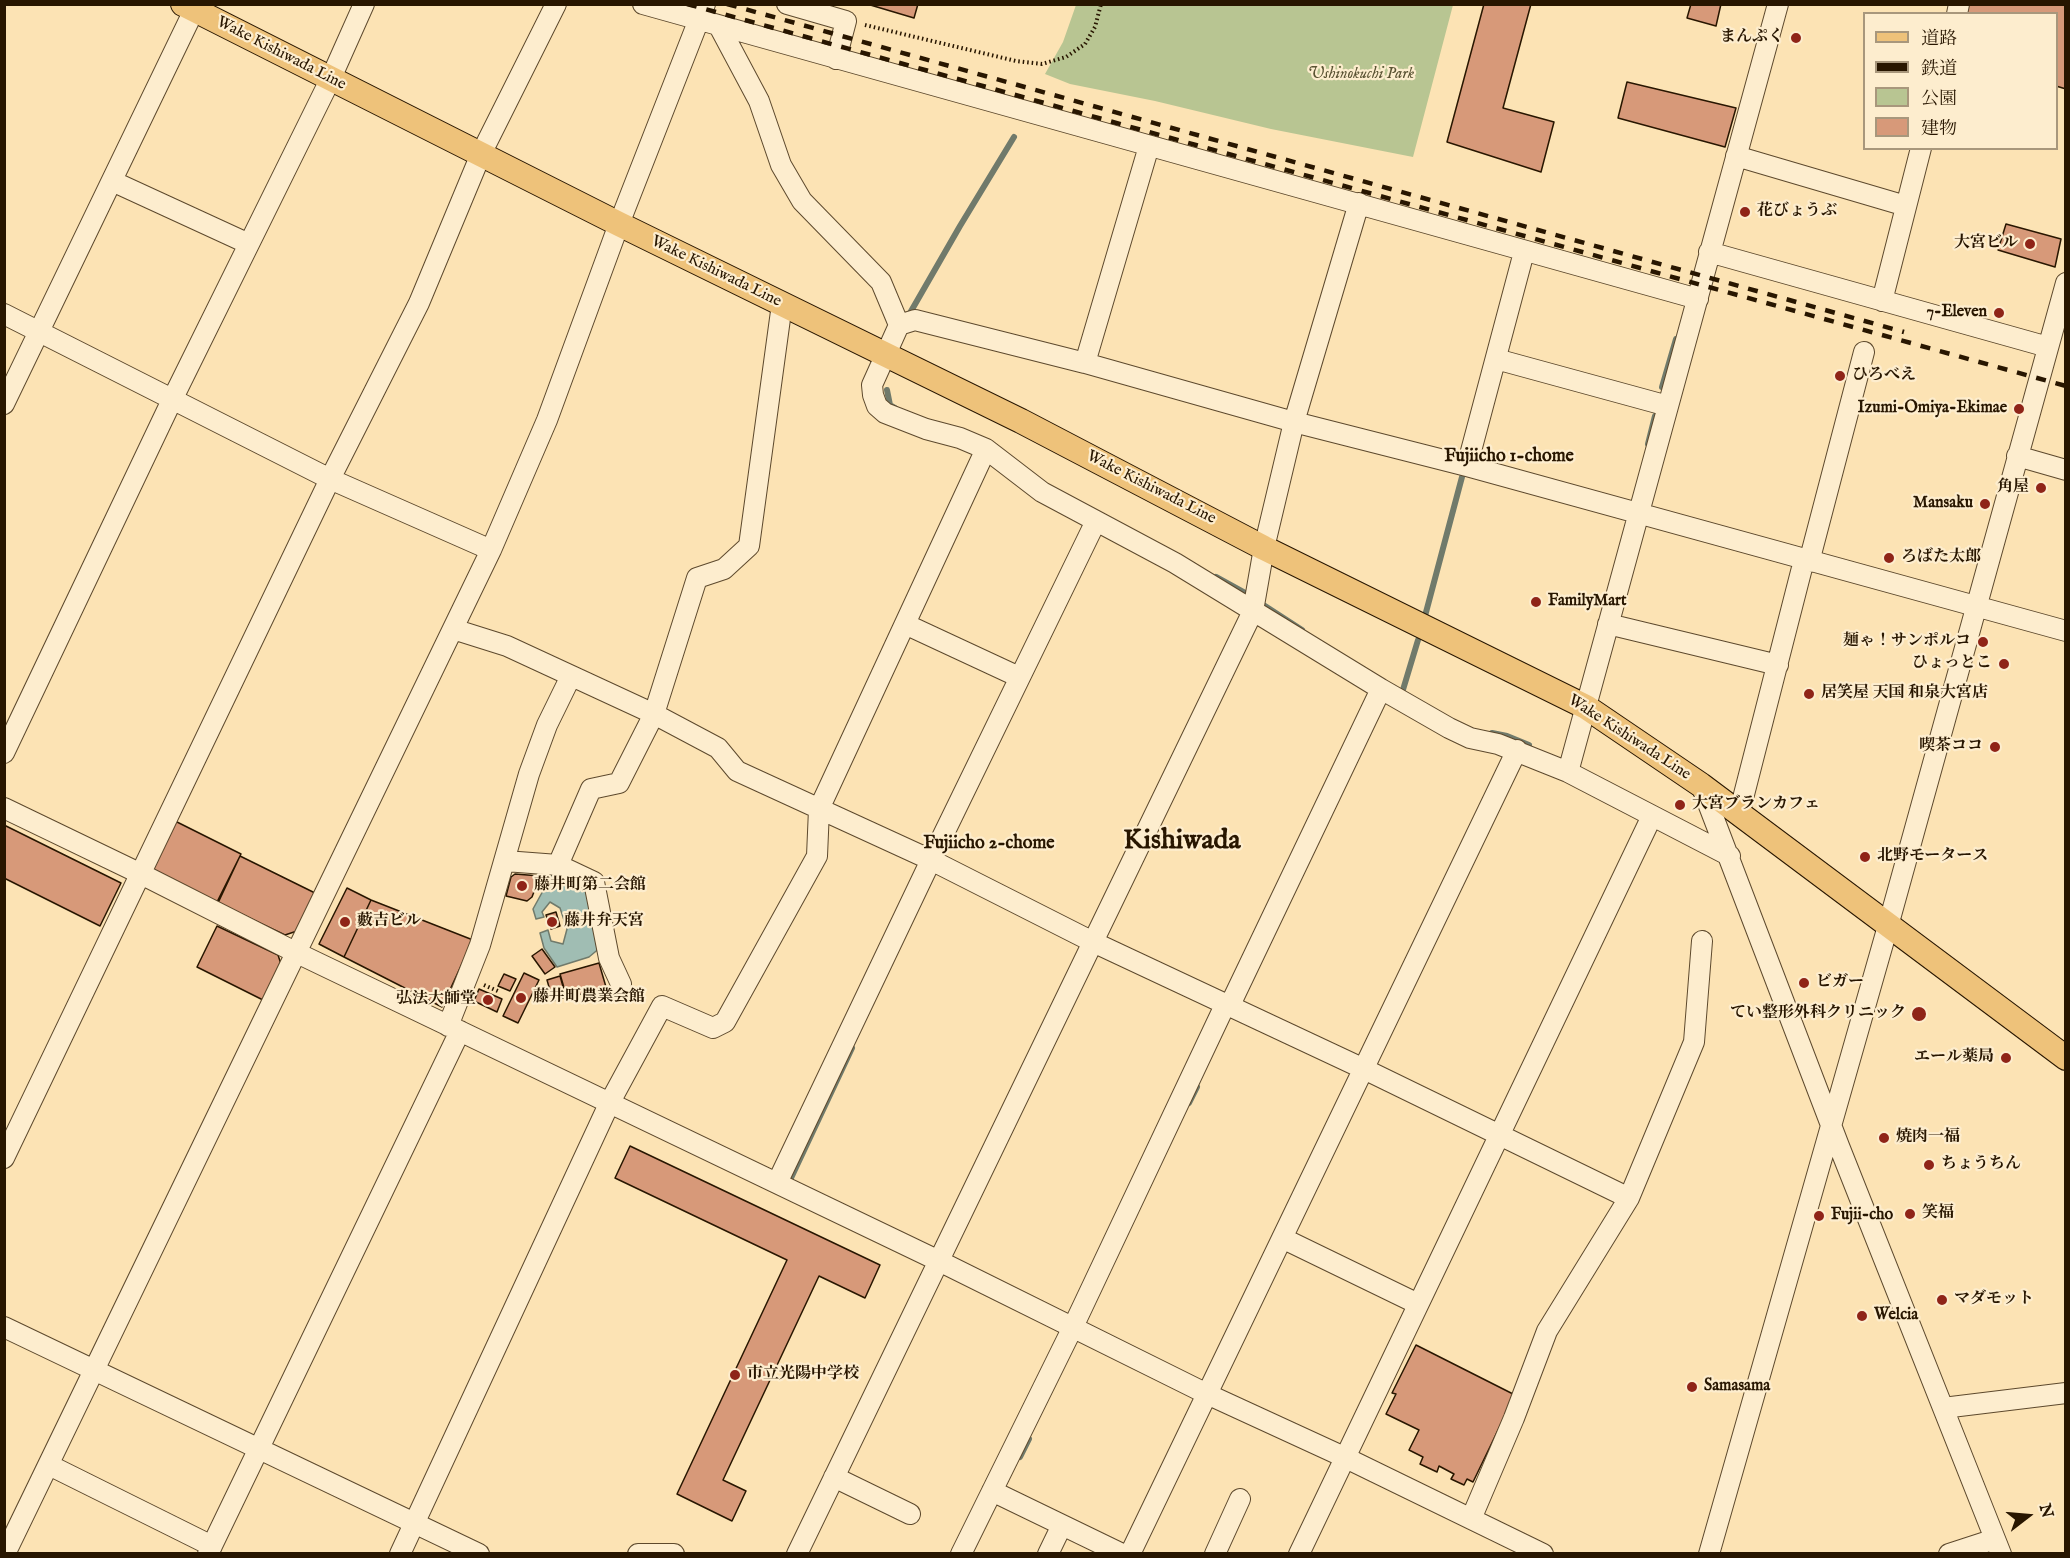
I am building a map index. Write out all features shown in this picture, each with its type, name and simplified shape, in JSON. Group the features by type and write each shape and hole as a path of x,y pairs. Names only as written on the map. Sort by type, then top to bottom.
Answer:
{"main road":[{"name":"Wake Kishiwada Line","path":"192,6 619,224 1021,421 1264,548 1586,707 1701,785 2066,1058"}],"street":[{"path":"4,753 172,400 331,78 364,4"},
{"path":"4,1158 330,479 419,303 481,154 556,4"},
{"path":"643,4 701,12 719,26 1698,299"},
{"path":"787,4 846,21 836,59"},
{"path":"1568,772 1778,4"},
{"path":"4,404 112,181 192,6"},
{"path":"5,1554 491,550 547,420 619,224 701,12"},
{"path":"719,26 759,101 781,165 802,201 881,282 899,325"},
{"path":"1085,363 1149,146"},
{"path":"1882,301 1920,150"},
{"path":"1736,156 1906,206"},
{"path":"112,181 249,244"},
{"path":"797,1554 1253,611 1264,548 1294,422 1359,203"},
{"path":"1467,466 1524,252"},
{"path":"1709,252 2048,347"},
{"path":"1709,1554 1888,926 2066,283"},
{"path":"558,865 591,789 619,783 654,714 697,578 724,569 749,546 782,304"},
{"path":"4,314 330,479 491,550"},
{"path":"1730,856 1568,772 1517,750 1470,738 1381,689 1175,563 1042,492 986,449 885,413 877,406 872,385 899,325 915,320 1085,363 1294,422 1467,466 2066,631"},
{"path":"1739,814 1864,352"},
{"path":"1496,359 1668,406"},
{"path":"400,1554 610,1102 662,1006 713,1028 725,1022 817,856 819,809 986,449"},
{"path":"2017,456 2066,470"},
{"path":"777,1183 930,860 1096,521"},
{"path":"905,624 1019,677"},
{"path":"1608,624 1778,665"},
{"path":"453,629 507,646 654,714 718,748 737,771 930,860 1093,942 1228,1004 1629,1198"},
{"path":"49,1465 210,1550 454,1028 506,861 530,774 547,725 571,676"},
{"path":"961,1554 1381,689"},
{"path":"992,1491 1062,1525 1133,1552 1517,750"},
{"path":"1701,785 1730,856 1831,1126 1998,1546 1949,1554"},
{"path":"4,808 295,952 939,1261 1207,1394 1344,1457 1543,1554"},
{"path":"1299,1554 1652,816"},
{"path":"506,861 558,865 594,882 609,958 621,984"},
{"path":"1471,1519 1514,1418 1547,1331 1629,1198 1694,1042 1702,941"},
{"path":"1282,1238 1418,1304"},
{"path":"4,1327 479,1554"},
{"path":"1943,1408 2066,1393"},
{"path":"834,1477 910,1514"},
{"path":"1215,1554 1240,1499"},
{"path":"1047,1554 1062,1525"},
{"path":"638,1554 674,1554"}],"path":[{"path":"859,23 1016,61 1042,64 1066,57 1085,44 1095,27 1101,4"}],"green space":[{"name":"Ushinokuchi Park","path":"1076,4 1453,5 1413,157 1271,129 1155,101 1070,84 1045,74 1063,42"}],"water":[{"path":"555,869 591,889 601,947 589,957 557,967 544,948 540,933 548,930 551,941 563,944 567,929 560,908 550,902 542,912 544,917 536,919 533,909"}],"building":[{"path":"867,4 918,4 914,18"},
{"path":"1484,4 1531,4 1503,108 1554,122 1541,172 1447,142"},
{"path":"1691,4 1721,4 1716,26 1687,18"},
{"path":"1968,4 2066,4 2066,89 2058,87 2058,12 1966,12"},
{"path":"1627,82 1736,108 1725,147 1618,118"},
{"name":"大宮ビル","path":"2006,224 2061,239 2055,267 1998,250"},
{"path":"173,820 241,854 217,902 155,871 151,863"},
{"path":"4,825 121,883 100,926 4,878"},
{"path":"240,856 315,893 297,931 285,935 218,903"},
{"name":"藤井町第二会館","path":"515,874 540,876 532,897 527,901 506,896 511,877"},
{"name":"藪吉ビル","path":"347,888 371,900 344,957 319,944"},
{"path":"371,900 473,940 442,1007 344,957"},
{"path":"556,912 560,926 551,929 546,915"},
{"path":"217,926 278,955 281,964 263,1000 197,967"},
{"path":"542,949 555,967 545,974 532,956"},
{"path":"599,963 606,987 567,998 560,974"},
{"name":"藤井町農業会館","path":"524,973 539,980 518,1023 503,1016"},
{"path":"504,974 516,979 510,991 498,986"},
{"path":"560,976 566,997 553,1001 547,980"},
{"name":"弘法大師堂","path":"479,989 502,999 497,1012 474,1001"},
{"path":"630,1146 880,1265 865,1298 819,1276 723,1480 746,1491 732,1521 677,1494 787,1260 615,1178"},
{"path":"1416,1345 1515,1395 1473,1482 1467,1479 1464,1485 1451,1479 1454,1474 1439,1466 1437,1472 1420,1464 1423,1457 1409,1450 1419,1430 1386,1414 1396,1394 1392,1393"}],"waterway":[{"path":"910,313 1014,137"},
{"path":"1662,387 1676,339"},
{"path":"887,390 890,405 895,408"},
{"path":"1648,444 1655,416"},
{"path":"1425,616 1462,477"},
{"path":"1216,577 1245,593"},
{"path":"1265,606 1302,630"},
{"path":"1402,693 1418,640"},
{"path":"1492,733 1529,745"},
{"path":"791,1178 852,1048"},
{"path":"1189,1103 1197,1087"},
{"path":"1020,1457 1029,1439"}],"railway":[{"path":"687,4 2066,386"},
{"path":"727,4 1904,332"}],"place":[{"name":"まんぷく","path":"1796,38"},
{"name":"花びょうぶ","path":"1745,212"},
{"name":"大宮ビル","path":"2030,244"},
{"name":"7-Eleven","path":"1999,313"},
{"name":"ひろべえ","path":"1840,376"},
{"name":"Izumi-Omiya-Ekimae","path":"2019,409"},
{"name":"角屋","path":"2041,488"},
{"name":"Mansaku","path":"1985,504"},
{"name":"ろばた太郎","path":"1889,558"},
{"name":"FamilyMart","path":"1536,602"},
{"name":"麺ゃ！サンポルコ","path":"1983,642"},
{"name":"ひょっとこ","path":"2004,664"},
{"name":"居笑屋 天国 和泉大宮店","path":"1809,694"},
{"name":"喫茶ココ","path":"1995,747"},
{"name":"大宮ブランカフェ","path":"1680,805"},
{"name":"北野モータース","path":"1865,857"},
{"name":"藤井町第二会館","path":"522,886"},
{"name":"藪吉ビル","path":"345,922"},
{"name":"藤井弁天宮","path":"552,922"},
{"name":"ビガー","path":"1804,983"},
{"name":"藤井町農業会館","path":"521,998"},
{"name":"弘法大師堂","path":"488,1000"},
{"name":"てい整形外科クリニック","path":"1919,1014"},
{"name":"エール薬局","path":"2006,1058"},
{"name":"焼肉一福","path":"1884,1138"},
{"name":"ちょうちん","path":"1929,1165"},
{"name":"笑福","path":"1910,1214"},
{"name":"Fujii-cho","path":"1819,1216"},
{"name":"マダモット","path":"1942,1300"},
{"name":"Welcia","path":"1862,1316"},
{"name":"市立光陽中学校","path":"735,1375"},
{"name":"Samasama","path":"1692,1387"}],"district":[{"name":"Fujiicho 1-chome","path":"1509,457"},
{"name":"Kishiwada","path":"1182,842"},
{"name":"Fujiicho 2-chome","path":"989,844"}]}
